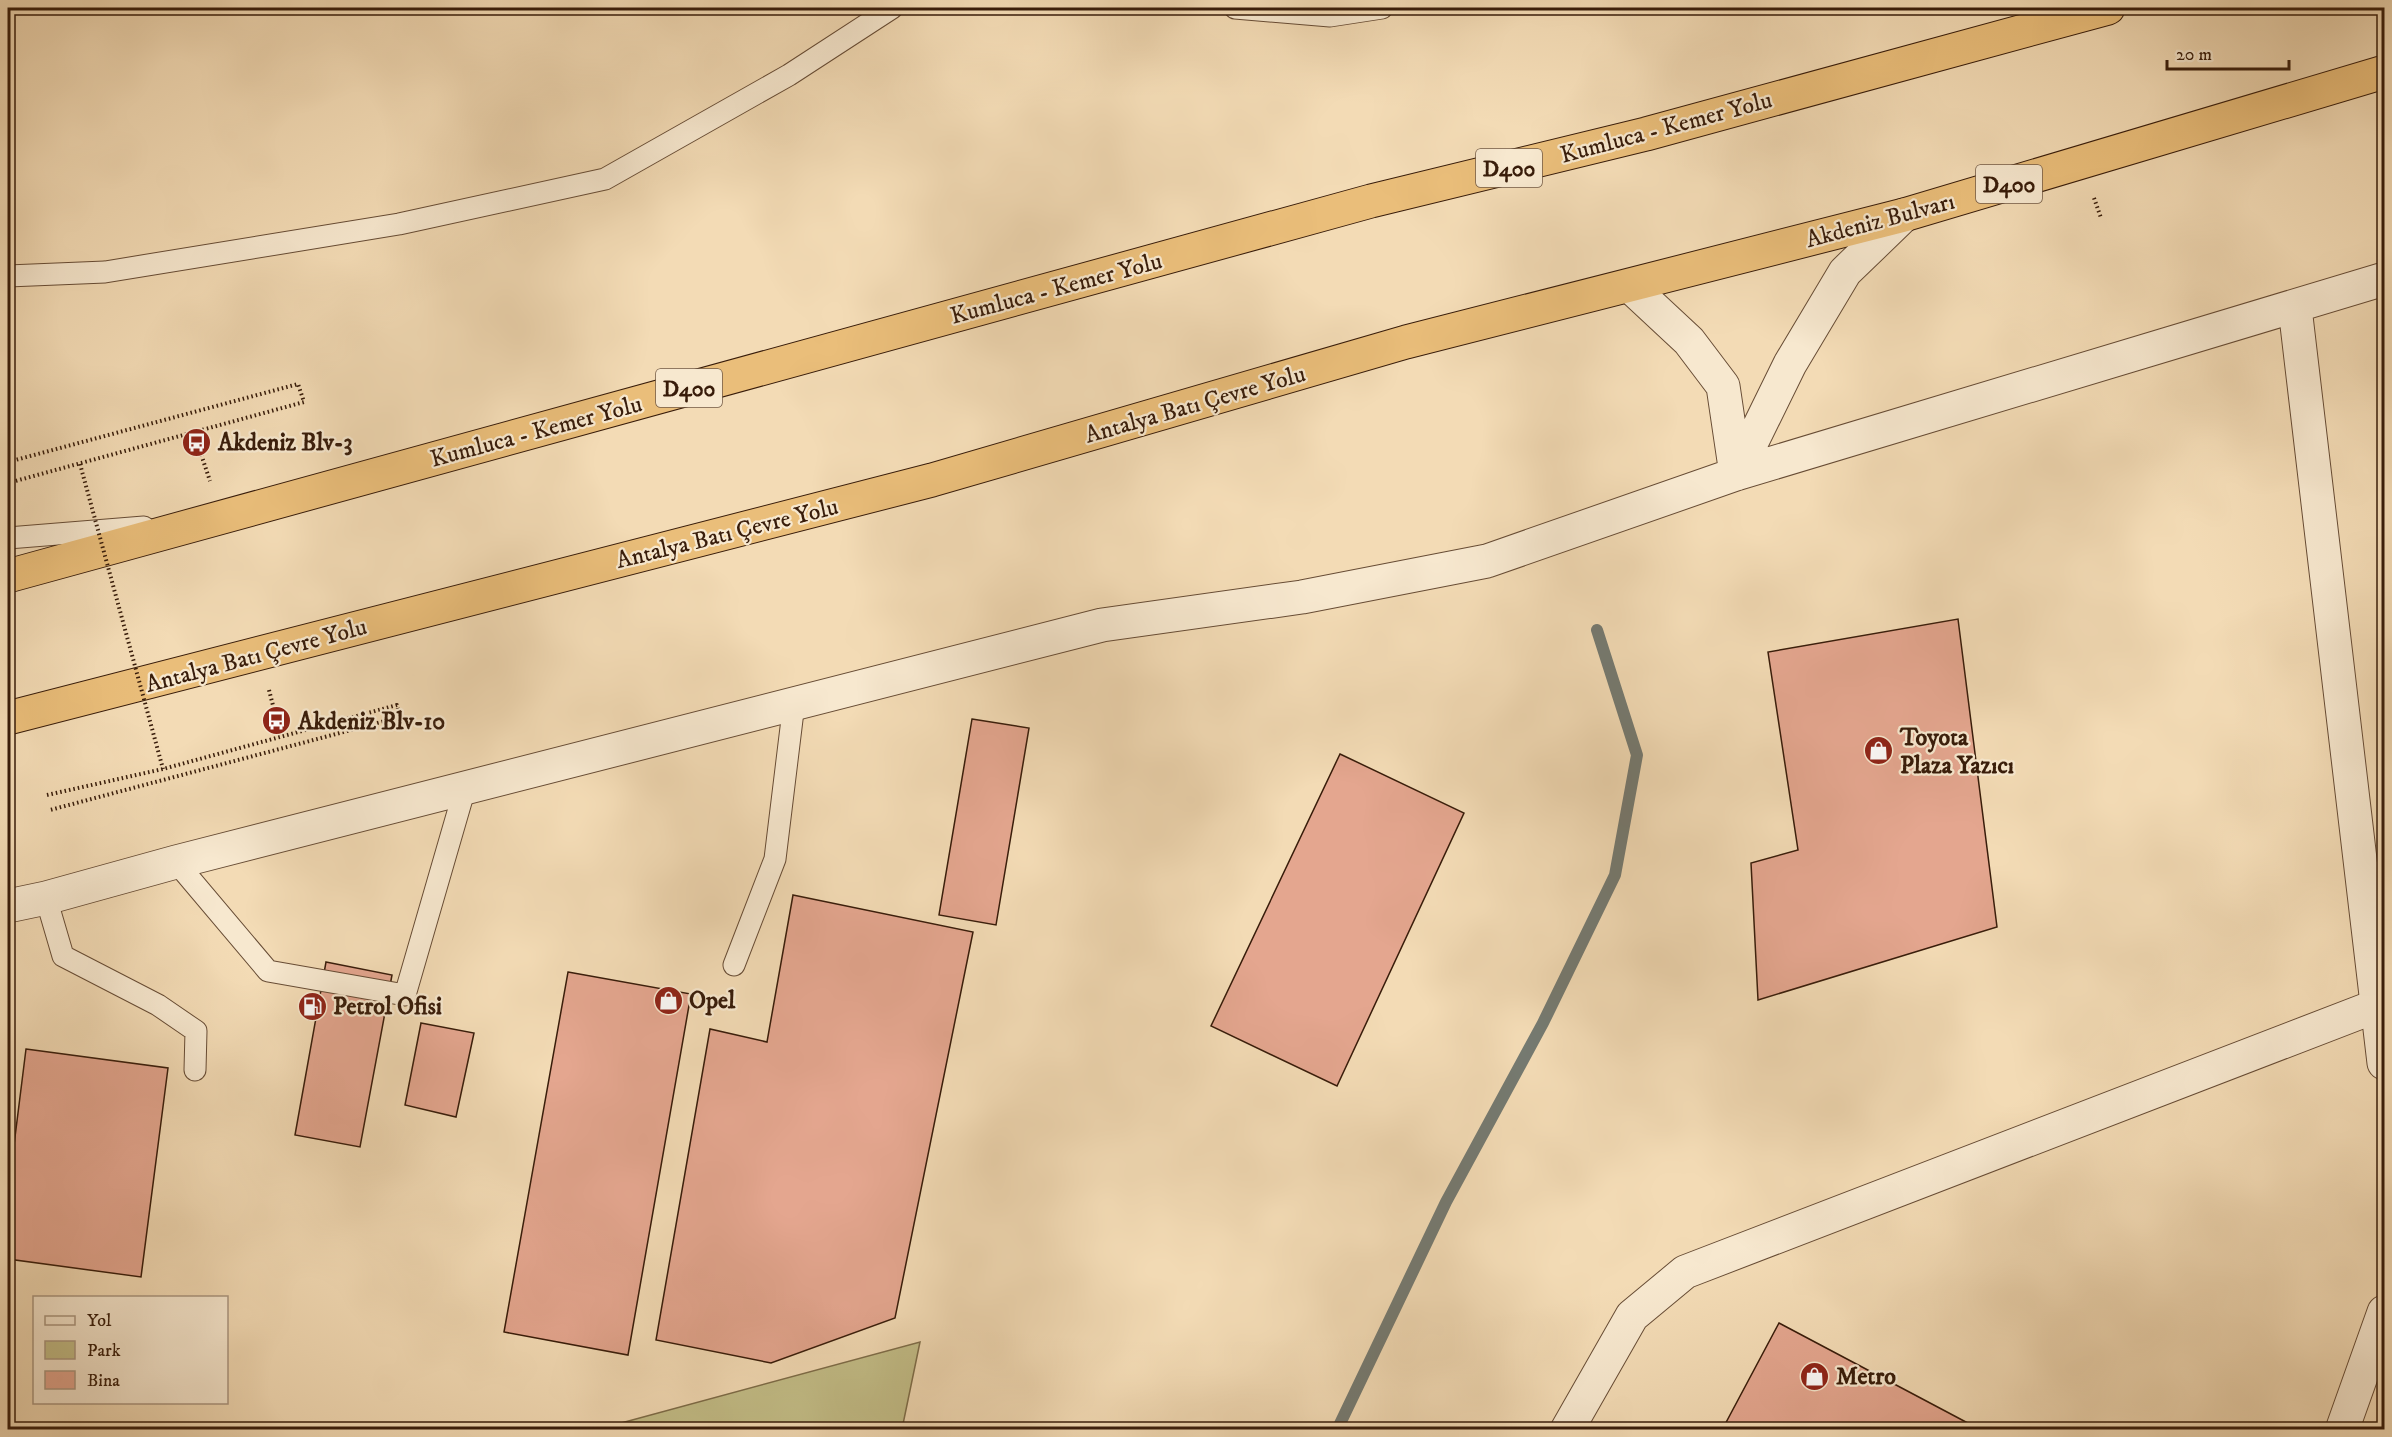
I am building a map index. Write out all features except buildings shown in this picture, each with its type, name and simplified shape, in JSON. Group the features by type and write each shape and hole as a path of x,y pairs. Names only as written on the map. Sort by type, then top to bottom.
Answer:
{"highway":[{"name":"Kumluca - Kemer Yolu","path":"8,576 1371,201 1646,134 2108,8"},
{"name":"Akdeniz Bulvarı","path":"1406,342 1904,214 2385,72"},
{"name":"Antalya Batı Çevre Yolu","path":"8,720 43,709 932,480 1406,342"}],"street":[{"path":"1736,474 1790,364 1845,272 1904,214"},
{"path":"8,906 1102,625 1302,597 1487,561 1736,474 2295,308 2385,279"},
{"path":"1630,286 1689,341 1723,387 1736,474"},
{"path":"2295,308 2374,888 2385,1063"},
{"path":"1567,1430 1632,1316 1685,1272 2381,1004"},
{"path":"2342,1430 2385,1312"}],"lane":[{"path":"8,276 105,272 399,224 605,179 789,75 892,8"},
{"path":"1235,8 1330,16 1382,8"},
{"path":"8,538 204,521"},
{"path":"734,965 775,858 794,704"},
{"path":"176,862 268,971 405,995 465,788"},
{"path":"46,898 63,956 158,1005 196,1031 195,1070"}],"path":[{"path":"8,462 298,384 304,402 8,483"},
{"path":"80,464 163,769"},
{"path":"47,795 163,769 397,705 400,717 50,810"}],"green space":[{"path":"920,1342 902,1429 599,1429"}],"waterway":[{"path":"1337,1430 1446,1202 1543,1023 1615,875 1637,755 1597,630"}],"place":[{"name":"Akdeniz Blv-3","path":"197,442"},
{"name":"Akdeniz Blv-10","path":"277,721"},
{"name":"Toyota Plaza Yazıcı","path":"1879,751"},
{"name":"Opel","path":"668,1000"},
{"name":"Petrol Ofisi","path":"312,1006"},
{"name":"Metro","path":"1815,1376"}]}
